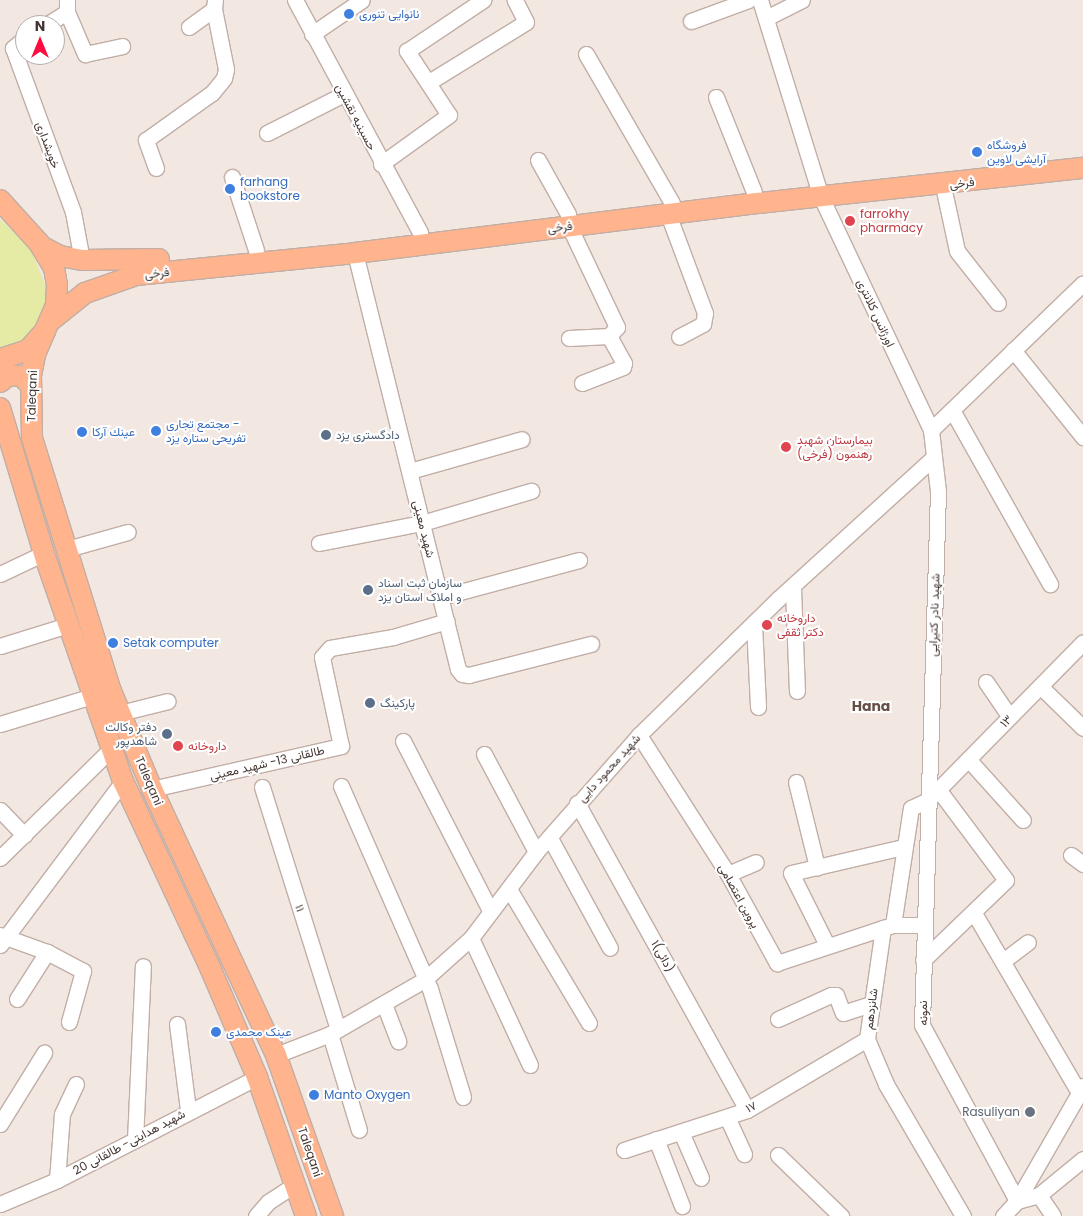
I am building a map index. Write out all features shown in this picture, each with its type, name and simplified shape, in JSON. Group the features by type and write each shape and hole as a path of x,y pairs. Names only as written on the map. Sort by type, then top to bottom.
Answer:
{"main road":[{"name":"فرخی","path":"41,246 60,256 82,260 134,262 420,232 569,220 1083,156"},
{"name":"فرخی","path":"670,208 754,192 943,186 1083,168"},
{"path":"1,199 41,246"},
{"name":"فرخی","path":"0,359 28,350 47,326 84,292 136,275 355,254 569,220"},
{"name":"Taleqani","path":"41,246 54,268 57,284 56,306 34,356 31,386 32,438 120,713 152,789 276,1055 332,1216"},
{"path":"0,382 9,375 22,376 31,386"},
{"name":"Taleqani","path":"0,408 44,554 123,781 212,970 257,1077 306,1216"}],"street":[{"name":"حسینیه نقشین","path":"295,0 381,164 420,232"},
{"path":"312,34 362,0"},
{"path":"381,164 449,115 407,51 483,0"},
{"path":"429,82 526,22 515,0"},
{"path":"691,22 748,0"},
{"name":"اورژانس کلانتری","path":"760,0 820,190 931,430"},
{"path":"766,18 802,0"},
{"path":"189,27 214,5"},
{"path":"156,168 146,140 212,93 224,78 226,70 214,5"},
{"path":"57,15 67,6 85,54 122,46"},
{"path":"586,54 670,208 705,313 703,324 679,337"},
{"name":"خویشداری","path":"19,65 73,212 82,260"},
{"path":"267,133 344,94"},
{"path":"716,97 754,192"},
{"path":"538,160 569,220 617,327 609,336 569,338"},
{"path":"232,177 256,250"},
{"path":"943,186 957,252 998,303"},
{"name":"شهید معینی","path":"355,254 462,674 591,644"},
{"path":"931,430 1083,283"},
{"path":"582,383 623,367 609,336"},
{"path":"1013,350 1083,437"},
{"path":"952,410 1050,584"},
{"name":"شهید نادر کتیرایی","path":"931,430 938,491 933,795"},
{"path":"410,471 522,439"},
{"name":"شهید محمود دایی","path":"276,1055 334,1031 424,980 471,938 490,910 509,889 536,852 550,838 577,803 639,735 754,624 933,458"},
{"path":"319,543 422,523 531,491"},
{"path":"67,549 128,532"},
{"path":"0,574 44,554"},
{"path":"441,597 578,560"},
{"path":"793,588 797,691"},
{"name":"طالقانی 13- شهید معینی","path":"152,789 341,746 322,657 330,648 393,636 447,621"},
{"path":"754,624 758,707"},
{"path":"0,646 68,625"},
{"name":"۱۳","path":"933,795 1083,642"},
{"path":"986,682 1010,717"},
{"path":"1040,686 1083,728"},
{"path":"0,724 92,696"},
{"path":"120,713 168,701"},
{"name":"پروین اعتصامی","path":"639,735 728,874 777,963 888,926 924,925"},
{"path":"403,742 490,910"},
{"path":"0,858 111,749"},
{"path":"484,754 536,852"},
{"path":"968,759 1024,820"},
{"path":"69,1022 83,970 47,952 2,939 123,781"},
{"path":"796,782 817,866"},
{"path":"341,786 434,1000 463,1097"},
{"name":"۱۱","path":"262,787 334,1031 359,1130"},
{"path":"923,960 974,913 1006,880 933,795"},
{"name":"شانزدهم","path":"933,795 911,808 888,926 870,1004 867,1040 886,1084 963,1216"},
{"name":"نمونه","path":"933,795 924,925 923,1031 1017,1201"},
{"name":"۱(دائی)","path":"577,803 747,1110"},
{"path":"0,810 24,835"},
{"path":"550,838 610,948"},
{"path":"827,945 791,872 903,847"},
{"path":"728,874 756,862"},
{"path":"509,889 589,1023"},
{"path":"974,913 1081,1089 1017,1201 1003,1216"},
{"path":"471,938 530,1064"},
{"path":"1002,961 1028,942"},
{"path":"17,999 47,952"},
{"path":"135,1140 143,966"},
{"path":"778,1019 831,995 836,995 843,1013 870,1004"},
{"path":"384,1004 398,1041"},
{"path":"178,1024 188,1110"},
{"name":"۱۷","path":"624,1150 747,1110 867,1040"},
{"path":"0,1124 44,1053"},
{"name":"شهید هدایتی- طالقانی 20","path":"0,1204 57,1180 188,1110 257,1077"},
{"path":"57,1180 62,1114 76,1084"},
{"path":"727,1116 744,1154"},
{"path":"680,1132 701,1178"},
{"path":"656,1139 682,1206"},
{"path":"778,1155 841,1216"},
{"path":"1017,1201 1039,1195 1083,1159"},
{"path":"256,1216 268,1202 296,1184"},
{"path":"1039,1195 1054,1216"}],"green space":[{"path":"0,219 31,249 46,287 47,304 43,319 21,346 0,353"}],"place":[{"name":"نانوایی تنوری","path":"349,14"},
{"name":"فروشگاه آرایشی لاوین","path":"977,152"},
{"name":"farhang bookstore","path":"230,189"},
{"name":"farrokhy pharmacy","path":"850,221"},
{"name":"مجتمع تجاری - تفریحی ستاره یزد","path":"156,431"},
{"name":"عينك آركا","path":"82,432"},
{"name":"دادگستری یزد","path":"326,435"},
{"name":"بیمارستان شهید رهنمون (فرخی)","path":"786,447"},
{"name":"سازمان ثبت اسناد و املاک استان یزد","path":"368,590"},
{"name":"داروخانه دکتر ثقفی","path":"767,625"},
{"name":"Setak computer","path":"113,643"},
{"name":"پارکینگ","path":"370,703"},
{"name":"دفتر وکالت شاهدپور","path":"167,734"},
{"name":"داروخانه","path":"178,746"},
{"name":"عینک محمدی","path":"216,1032"},
{"name":"Manto Oxygen","path":"314,1095"},
{"name":"Rasuliyan","path":"1030,1112"}],"district":[{"name":"Hana","path":"871,706"}]}
